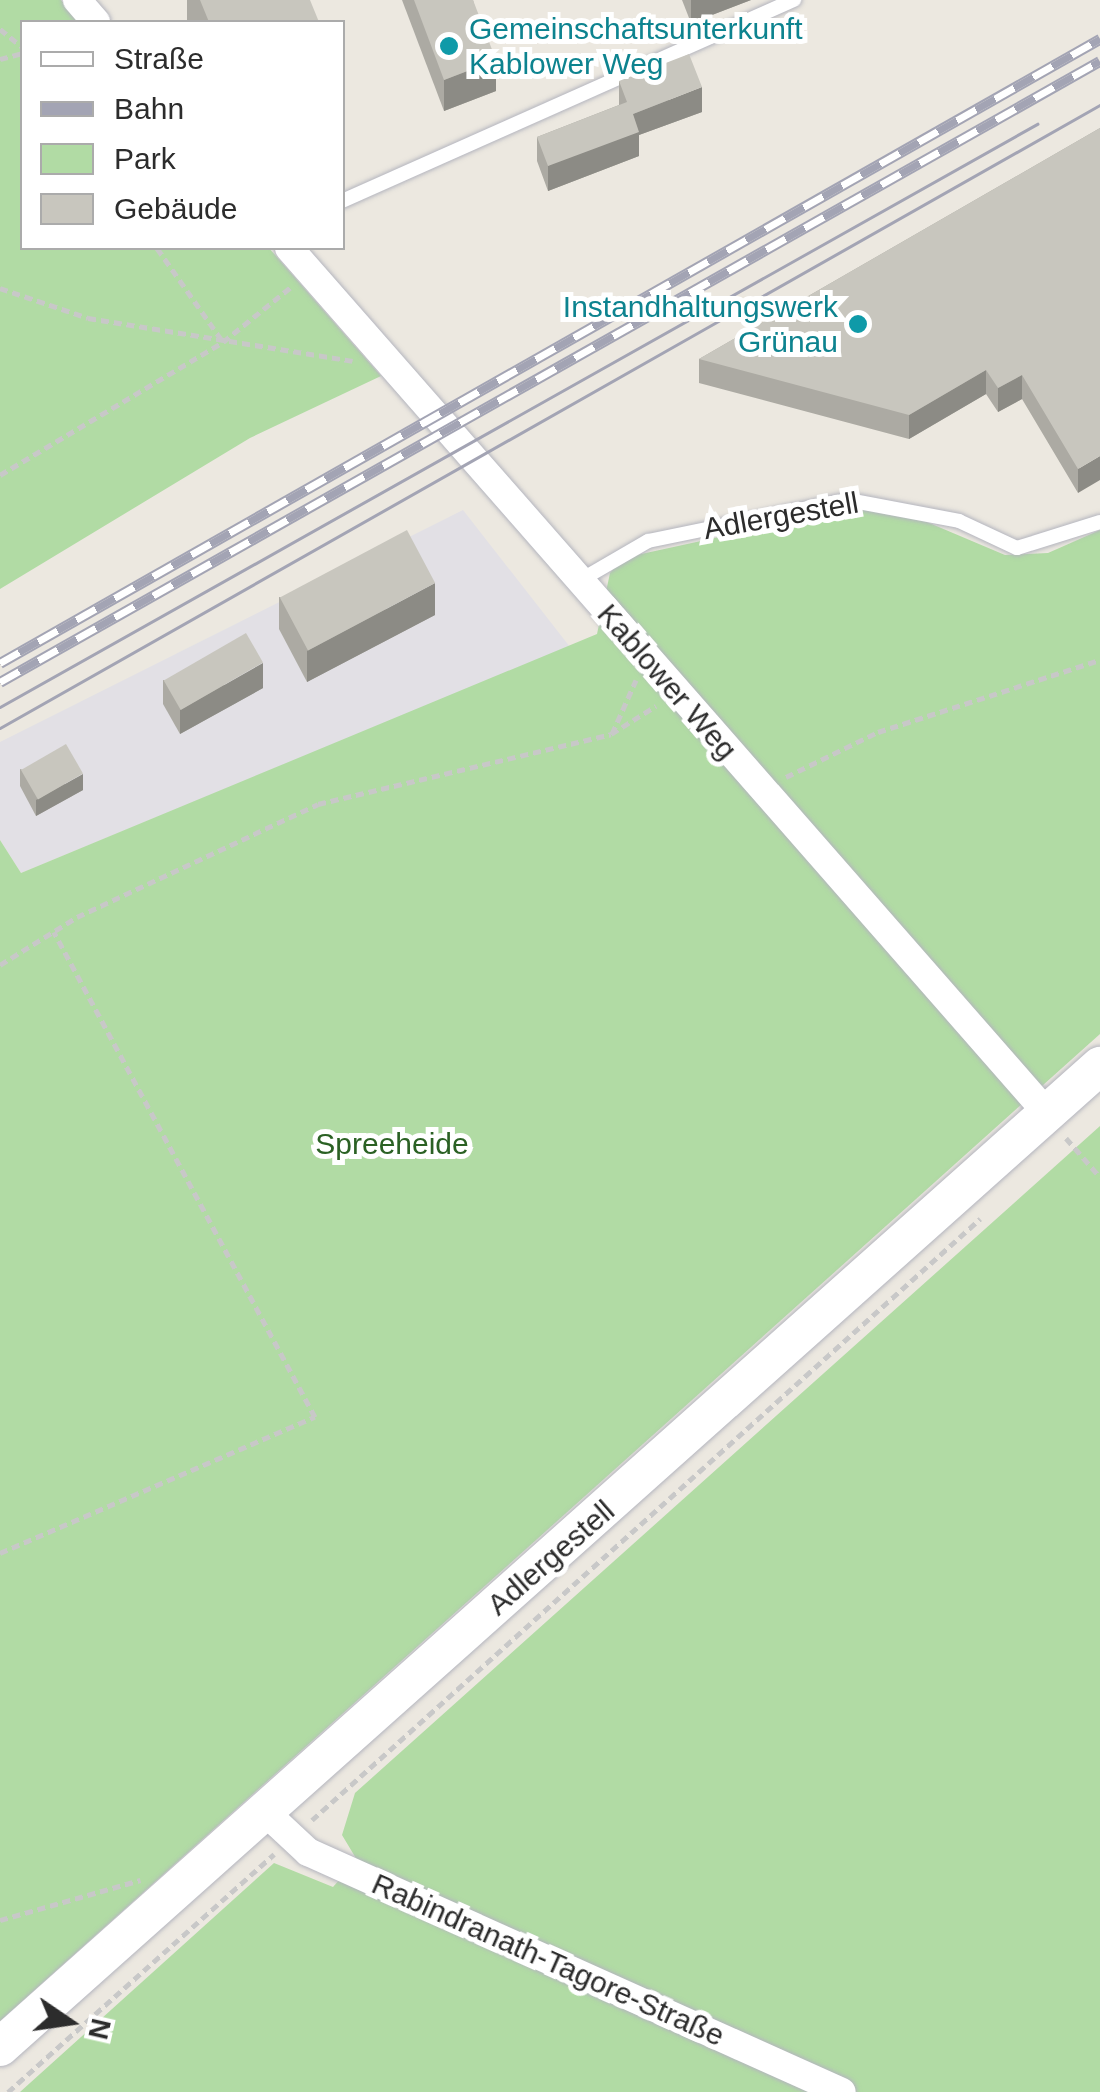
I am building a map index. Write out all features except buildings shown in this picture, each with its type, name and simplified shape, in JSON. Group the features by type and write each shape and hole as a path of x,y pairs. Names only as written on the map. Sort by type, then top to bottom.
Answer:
{"main road":[{"name":"Adlergestell","path":"0,2048 264,1812 1058,1127 1100,1066"}],"street":[{"path":"76,0 94,20"},
{"name":"Kablower Weg","path":"292,250 645,659 1058,1127"},
{"name":"Rabindranath-Tagore-Straße","path":"264,1812 291,1839 842,2092"}],"lane":[{"path":"345,200 794,0"},
{"name":"Adlergestell","path":"579,580 648,541 848,500 959,521 1017,548 1100,522"}],"path":[{"path":"0,29 20,48"},
{"path":"158,250 223,342"},
{"path":"0,475 223,342 310,272"},
{"path":"0,288 88,318 223,342 355,362 382,354"},
{"path":"612,734 645,659"},
{"path":"761,790 878,732 1100,660"},
{"path":"0,964 54,932 318,804 612,734 675,693"},
{"path":"0,1553 315,1417 54,932"},
{"path":"1053,1152 1058,1127"},
{"path":"1086,1162 1100,1177"},
{"path":"8,2092 995,1205"},
{"path":"0,1920 193,1874"}],"shaded area":[{"path":"463,510 570,647 21,873 0,840 0,742"}],"green space":[{"path":"0,0 61,0 78,20 20,20 20,250 271,250 381,376 250,438 0,589"},
{"name":"Spreeheide","path":"857,507 908,514 1005,555 1048,553 1100,530 1100,1034 0,2021 0,840 21,873 597,634 610,573 623,558"},
{"path":"1100,1126 1100,2092 20,2092 274,1863 333,1887 357,1860 342,1835 355,1793"}],"tram line":[{"path":"0,728 1100,105"},
{"path":"0,707 1037,124"}],"railway":[{"path":"0,663 1100,39"},
{"path":"0,682 1100,61"}],"place":[{"name":"Gemeinschaftsunterkunft Kablower Weg","path":"449,46"},
{"name":"Instandhaltungswerk Grünau","path":"858,324"}]}
